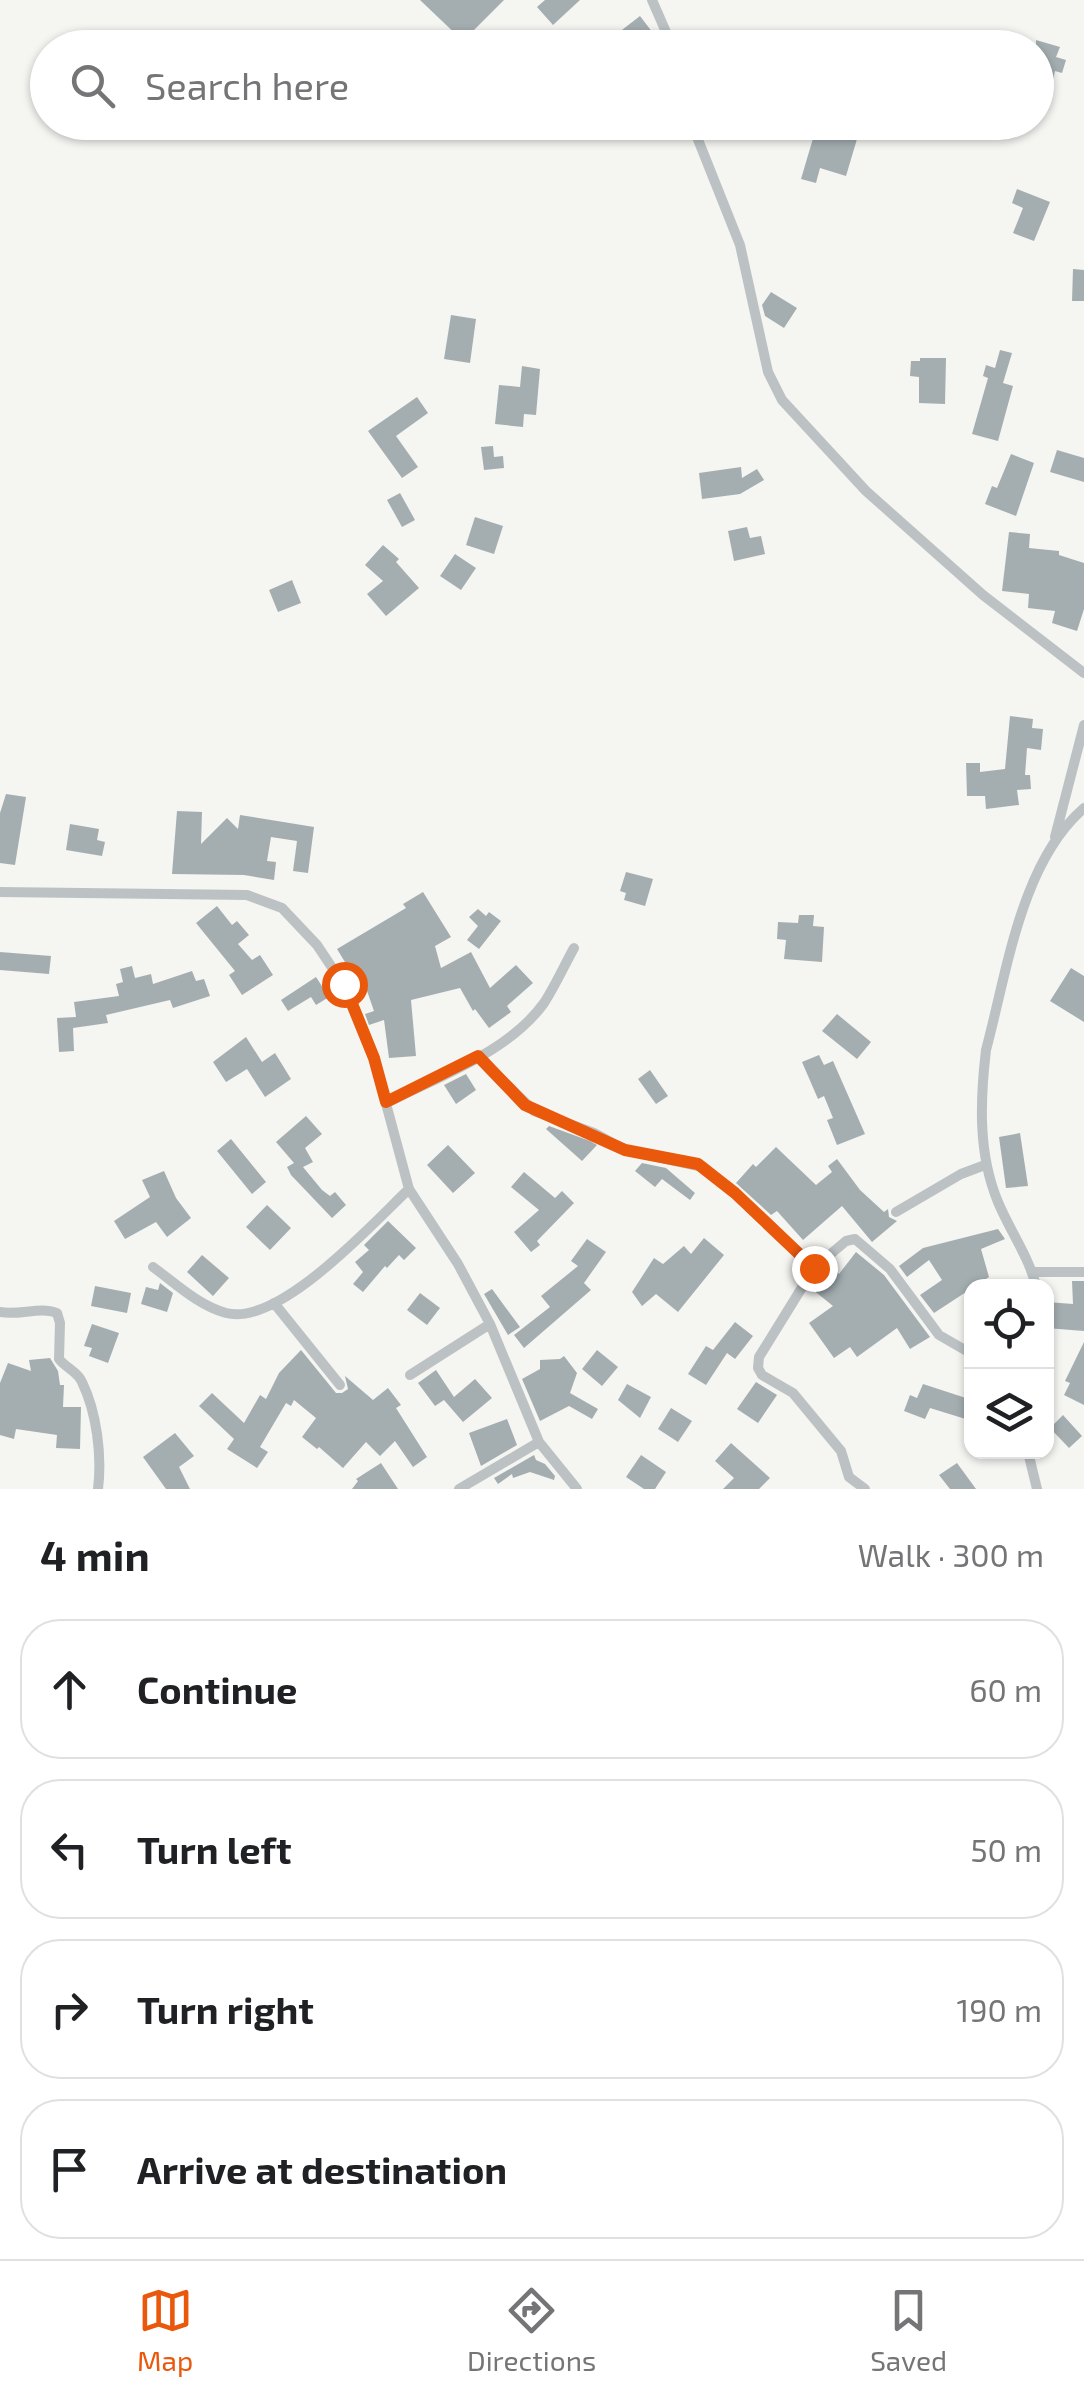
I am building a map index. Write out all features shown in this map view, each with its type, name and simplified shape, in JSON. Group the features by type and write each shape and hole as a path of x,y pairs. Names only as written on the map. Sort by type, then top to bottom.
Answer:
{"street":[{"path":"652,0 665,30"},
{"path":"698,140 740,245 768,372 782,400 866,491 983,595 1084,672"},
{"path":"1034,1279 1004,1218 985,1165 982,1103 986,1050 1027,894 1055,838 1084,725"},
{"path":"1055,838 1084,808"},
{"path":"0,892 247,895 282,908 317,945 344,984 374,1058 409,1189 458,1264 490,1324 539,1442 577,1489"},
{"path":"386,1102 478,1056 530,1019 574,948"},
{"path":"478,1056 534,1111 594,1133 625,1150 703,1167 814,1268"},
{"path":"896,1212 961,1174 985,1165"},
{"path":"153,1267 204,1304 240,1316 274,1303 334,1258 409,1189"},
{"path":"865,1489 849,1477 841,1451 792,1393 762,1375 758,1368 759,1357 814,1268 846,1241 855,1239 863,1243 890,1270 938,1335 964,1350"},
{"path":"1032,1272 1084,1272"},
{"path":"274,1303 340,1385"},
{"path":"0,1312 14,1315 51,1310 57,1314 59,1359 82,1382 96,1430 98,1489"},
{"path":"410,1375 490,1324"},
{"path":"459,1489 539,1442"},
{"path":"1030,1459 1037,1489"}],"building":[{"path":"420,0 504,0 474,30 451,30"},
{"path":"545,0 580,0 553,25 537,7"},
{"path":"640,16 651,30 622,30"},
{"path":"1054,45 1060,47 1056,57 1066,60 1062,73 1055,71 1054,75"},
{"path":"813,140 857,140 846,176 820,168 816,183 801,179"},
{"path":"1017,189 1050,202 1034,241 1013,233 1023,208 1012,203"},
{"path":"1073,269 1084,270 1084,301 1072,301"},
{"path":"771,292 797,308 784,328 765,316 762,305"},
{"path":"451,315 476,319 470,363 444,359"},
{"path":"1000,350 1012,353 1003,383 1013,386 998,441 972,434 988,378 983,376 986,365 995,368"},
{"path":"946,358 945,404 919,403 919,377 910,376 911,361"},
{"path":"522,366 540,369 536,415 524,414 523,427 495,424 499,385 520,387"},
{"path":"417,397 428,413 396,436 418,467 402,478 368,431"},
{"path":"493,446 494,457 503,456 504,468 484,470 481,447"},
{"path":"1057,450 1084,458 1084,482 1050,472"},
{"path":"1011,454 1034,463 1016,516 985,504 992,486 997,488"},
{"path":"741,467 742,478 757,469 764,480 740,494 702,499 699,473"},
{"path":"400,493 415,520 402,527 387,500"},
{"path":"475,517 503,526 494,554 466,545"},
{"path":"747,527 750,538 761,536 765,554 734,561 728,531"},
{"path":"1009,532 1030,534 1029,548 1059,551 1059,555 1084,563 1084,609 1077,631 1052,623 1055,611 1028,608 1029,594 1002,591"},
{"path":"383,545 399,559 396,562 419,588 386,616 367,594 383,581 365,565"},
{"path":"455,554 476,568 461,590 440,576"},
{"path":"292,580 301,603 278,612 269,590"},
{"path":"1010,716 1033,719 1032,728 1043,729 1041,750 1027,748 1025,775 1030,775 1031,789 1017,790 1019,805 986,809 985,796 967,796 966,763 980,763 980,772 1005,769"},
{"path":"6,794 26,797 15,865 0,863 0,813"},
{"path":"177,811 202,812 201,844 227,818 238,829 240,815 314,827 308,873 293,871 297,841 271,837 267,861 276,862 274,880 244,875 172,874"},
{"path":"70,824 99,829 97,840 105,842 102,856 66,850"},
{"path":"626,872 653,879 645,906 624,900 626,893 620,891"},
{"path":"423,892 451,937 435,946 441,968 471,952 490,988 516,965 533,983 507,1006 511,1012 489,1028 460,988 411,1000 416,1056 389,1058 384,1020 369,1025 365,1014 374,1011 366,988 362,990 337,949 406,908 403,904"},
{"path":"217,906 232,925 237,921 249,935 238,944 252,960 260,955 273,975 242,995 229,975 235,971 196,923"},
{"path":"478,909 501,921 479,949 467,940 478,926 469,917"},
{"path":"799,915 814,915 813,926 824,927 822,962 784,959 786,940 777,939 778,922 798,923"},
{"path":"0,952 51,956 49,974 0,970"},
{"path":"132,966 135,978 151,974 153,984 192,971 196,981 204,979 210,996 173,1008 170,1000 106,1015 108,1023 73,1028 74,1051 59,1052 57,1018 76,1017 74,1002 119,996 116,984 123,982 120,969"},
{"path":"1071,968 1084,976 1084,1022 1050,1001"},
{"path":"316,977 329,997 316,1005 311,997 288,1011 281,1000"},
{"path":"837,1014 871,1042 857,1059 822,1031"},
{"path":"246,1037 262,1062 275,1053 291,1079 265,1097 247,1069 226,1082 213,1062"},
{"path":"819,1055 824,1065 833,1061 865,1134 837,1145 827,1120 833,1118 824,1096 818,1099 802,1062"},
{"path":"650,1070 668,1096 656,1104 638,1079"},
{"path":"466,1074 476,1090 456,1104 444,1085"},
{"path":"306,1116 322,1134 305,1148 313,1162 303,1167 322,1190 330,1196 335,1192 346,1205 332,1218 291,1175 287,1167 294,1163 276,1142"},
{"path":"549,1126 597,1145 582,1161 546,1129"},
{"path":"1020,1133 1028,1186 1006,1188 999,1137"},
{"path":"231,1139 266,1182 252,1194 217,1151"},
{"path":"448,1145 475,1173 453,1193 427,1165"},
{"path":"776,1147 816,1185 832,1172 828,1166 837,1159 860,1190 884,1212 888,1209 889,1217 897,1221 872,1242 842,1206 803,1240 777,1211 771,1215 736,1183"},
{"path":"642,1163 666,1168 695,1193 690,1200 662,1179 655,1187 635,1171"},
{"path":"164,1171 176,1198 191,1218 167,1237 156,1222 125,1239 114,1221 150,1197 142,1180"},
{"path":"524,1172 555,1198 562,1191 574,1203 531,1252 514,1232 539,1210 511,1187"},
{"path":"267,1205 291,1228 270,1250 246,1227"},
{"path":"388,1221 416,1248 404,1260 399,1255 385,1266 363,1292 353,1284 363,1272 355,1262 369,1250 364,1245"},
{"path":"998,1229 1005,1239 981,1249 989,1277 964,1279 964,1293 934,1313 920,1295 942,1280 929,1260 907,1277 899,1266 923,1248"},
{"path":"704,1238 724,1255 678,1312 656,1294 642,1306 632,1292 654,1258 663,1264 684,1246 691,1254"},
{"path":"587,1239 606,1252 584,1283 591,1290 524,1348 514,1335 550,1307 541,1296 578,1266 571,1261"},
{"path":"856,1252 884,1275 930,1337 910,1349 897,1328 857,1357 850,1347 834,1358 809,1323 833,1306 812,1289 831,1265 839,1274"},
{"path":"202,1255 229,1278 213,1296 187,1272"},
{"path":"1072,1281 1084,1281 1084,1331 1054,1329 1054,1303 1073,1304"},
{"path":"160,1283 173,1293 167,1312 141,1304 146,1287 158,1290"},
{"path":"95,1286 131,1293 127,1313 91,1306"},
{"path":"492,1289 520,1327 508,1335 484,1294"},
{"path":"420,1293 440,1308 427,1325 407,1310"},
{"path":"735,1322 753,1336 735,1359 727,1353 706,1385 688,1374 706,1346 713,1350"},
{"path":"92,1324 119,1333 108,1363 89,1356 92,1348 84,1346"},
{"path":"1084,1342 1084,1405 1064,1395 1070,1383 1065,1381"},
{"path":"301,1350 336,1393 348,1389 345,1376 373,1400 388,1388 427,1457 413,1467 395,1441 380,1456 366,1442 343,1468 302,1437 316,1418 294,1400 291,1406 286,1403 260,1447 268,1452 257,1468 227,1449 234,1439 199,1406 212,1393 244,1423 260,1395 266,1399 279,1373"},
{"path":"597,1350 618,1367 602,1386 582,1369"},
{"path":"564,1356 577,1373 570,1393 598,1409 592,1419 569,1406 540,1421 522,1379 540,1369 540,1360"},
{"path":"50,1358 60,1385 64,1385 63,1407 81,1407 80,1449 56,1448 57,1435 16,1429 14,1439 0,1435 0,1383 8,1363 31,1371 29,1360"},
{"path":"436,1370 454,1397 475,1379 492,1398 463,1422 444,1400 435,1406 418,1383"},
{"path":"756,1382 777,1395 758,1423 737,1409"},
{"path":"627,1384 651,1397 640,1418 618,1400"},
{"path":"923,1384 964,1397 964,1419 930,1408 925,1419 904,1411 910,1395 917,1398"},
{"path":"671,1408 692,1421 678,1442 658,1429"},
{"path":"1063,1415 1082,1436 1069,1448 1054,1432 1054,1424"},
{"path":"507,1419 517,1445 481,1466 469,1433"},
{"path":"175,1433 194,1456 179,1467 190,1489 166,1489 143,1457"},
{"path":"731,1443 770,1478 759,1489 723,1489 734,1478 715,1461"},
{"path":"534,1455 555,1476 554,1480 530,1472 513,1478 512,1474 498,1484 494,1478"},
{"path":"641,1455 666,1472 655,1489 644,1489 626,1477"},
{"path":"381,1463 398,1489 352,1489 356,1479"},
{"path":"957,1463 976,1489 950,1489 939,1475"}],"route":[{"path":"344,984 374,1058 386,1102 478,1056 534,1111 594,1133 625,1150 703,1167 814,1268"}]}
